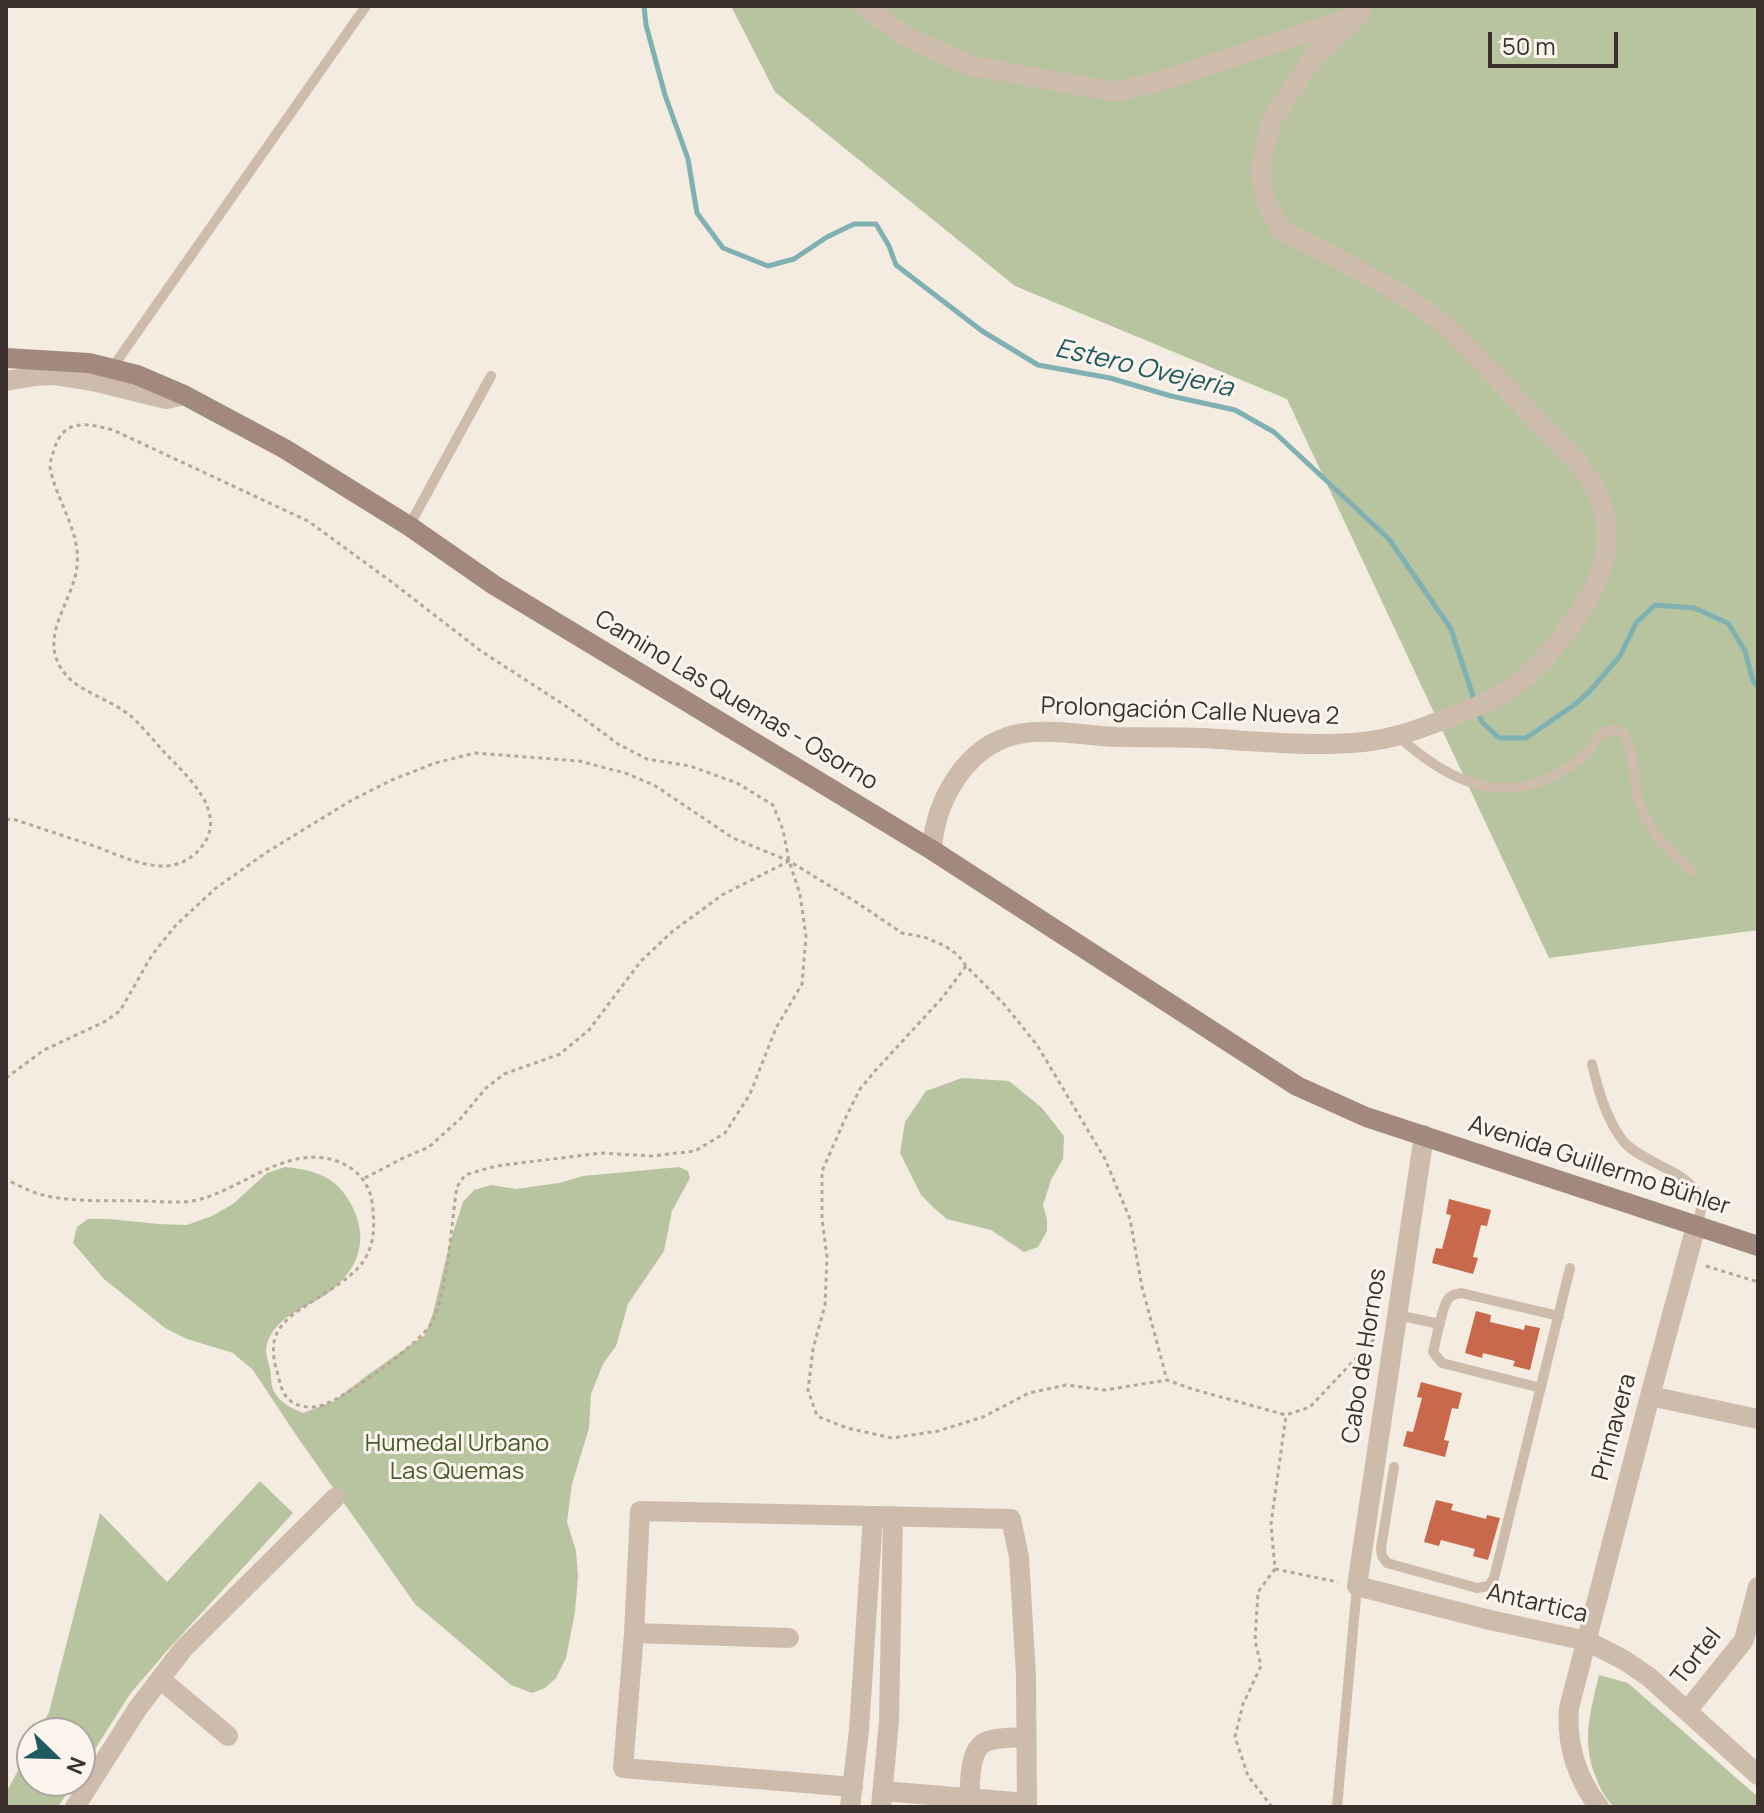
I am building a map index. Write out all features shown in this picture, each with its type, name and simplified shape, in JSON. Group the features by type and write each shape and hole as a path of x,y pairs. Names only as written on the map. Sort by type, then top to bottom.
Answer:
{"main road":[{"name":"Camino Las Quemas - Osorno","path":"6,358 65,361 112,368 161,384 285,449 409,526 494,585 932,850 1297,1086 1366,1117 1424,1135"},
{"name":"Avenida Guillermo Bühler","path":"1424,1135 1758,1246"}],"street":[{"path":"863,6 910,39 972,66 1116,92 1160,81 1360,11"},
{"name":"Prolongación Calle Nueva 2","path":"932,850 936,821 954,781 987,748 1015,735 1055,732 1283,744 1353,743 1399,737 1461,713 1496,697 1515,684 1550,652 1577,617 1596,585 1607,542 1605,513 1595,486 1578,463 1445,324 1401,294 1283,231 1266,203 1260,170 1271,121 1314,56 1360,11"},
{"path":"6,381 55,375 166,399 184,395"},
{"name":"Cabo de Hornos","path":"1357,1586 1424,1135"},
{"name":"Primavera","path":"1599,1807 1577,1769 1568,1721 1572,1694 1696,1226"},
{"path":"1650,1396 1758,1419"},
{"path":"75,1807 138,1708 183,1649 335,1498"},
{"path":"883,1516 851,1797 623,1768 640,1511 883,1516 1011,1519 1019,1557 1026,1676 1027,1805 969,1798 882,1799 889,1721 883,1516"},
{"name":"Antartica","path":"1357,1586 1587,1641 1649,1677 1758,1775"},
{"name":"Tortel","path":"1687,1711 1744,1640 1758,1587"},
{"path":"634,1633 789,1638"},
{"path":"160,1679 228,1736"},
{"path":"969,1798 974,1755 979,1746 990,1740 1026,1737"}],"lane":[{"path":"112,368 366,6"},
{"path":"409,526 491,376"},
{"path":"1399,737 1447,773 1475,784 1505,788 1532,784 1557,774 1582,757 1605,731 1620,732 1627,740 1638,797 1651,827 1668,851 1691,871"},
{"path":"1592,1064 1605,1107 1625,1142 1643,1156 1682,1177 1699,1195 1701,1213 1696,1226"},
{"path":"1394,1467 1381,1548 1387,1563 1477,1588 1489,1586 1494,1578 1570,1268"},
{"path":"1541,1388 1442,1363 1433,1352 1440,1324 1447,1299 1461,1293 1559,1316"},
{"path":"1397,1315 1440,1324"},
{"path":"1337,1807 1357,1586"}],"path":[{"path":"6,819 140,863 163,867 183,862 198,852 209,831 207,804 195,783 134,718 67,677 57,659 54,644 56,625 77,572 79,556 50,464 57,440 69,427 90,424 113,430 308,521 481,651 618,744 647,759 690,766 737,783 773,805 800,894 806,937 802,984 776,1028 750,1094 725,1133 695,1151 652,1156 601,1153 496,1166 465,1175 457,1187 439,1301 432,1323 422,1336 375,1373 324,1405 308,1407 295,1404 284,1396 273,1347 282,1325 337,1287 358,1270 367,1257 374,1222 372,1197 364,1178 334,1160 293,1159 268,1168 223,1192 194,1201 69,1200 38,1194 6,1180"},
{"path":"6,1078 44,1050 104,1022 120,1011 152,955 176,925 216,888 267,852 352,800 435,763 475,753 579,761 625,773 654,785 733,838 789,861 902,933 924,937 958,955 1037,1045 1105,1159 1130,1219 1142,1287 1167,1380"},
{"path":"364,1178 429,1147 461,1118 486,1088 504,1074 560,1054 589,1030 641,961 673,931 722,895 789,861"},
{"path":"966,966 943,997 860,1089 822,1171 822,1219 827,1257 825,1305 813,1349 808,1390 817,1416 847,1428 892,1438 938,1431 983,1417 1029,1393 1066,1385 1105,1390 1167,1380 1286,1415 1310,1407 1377,1336"},
{"path":"1687,1260 1758,1282"},
{"path":"1272,1807 1248,1776 1235,1737 1243,1704 1261,1666 1255,1641 1258,1592 1275,1569 1271,1524 1286,1415"},
{"path":"1275,1569 1357,1586"}],"green space":[{"path":"731,6 1758,6 1758,930 1549,958 1287,399 1015,286 775,92"},
{"path":"962,1078 1009,1081 1042,1108 1064,1136 1063,1159 1051,1180 1043,1205 1047,1231 1038,1247 1024,1252 991,1230 947,1219 921,1195 900,1153 905,1122 926,1091"},
{"name":"Humedal Urbano Las Quemas","path":"285,1167 315,1173 331,1181 345,1194 360,1228 359,1251 342,1281 286,1318 267,1344 274,1391 284,1403 303,1413 334,1401 425,1335 463,1202 474,1190 491,1185 516,1189 583,1176 679,1167 688,1171 690,1178 672,1211 664,1251 628,1304 616,1346 603,1364 591,1394 589,1428 572,1484 567,1522 576,1551 578,1576 575,1612 566,1658 556,1678 545,1688 532,1693 511,1685 415,1604 253,1370 233,1353 187,1339 165,1328 104,1279 73,1243 77,1227 88,1219 187,1225 233,1204 267,1173"},
{"path":"260,1481 293,1513 130,1694 96,1748 96,1717 46,1717 100,1513 167,1582"},
{"path":"1599,1675 1628,1683 1758,1797 1758,1807 1614,1807 1599,1784 1589,1750 1589,1725"},
{"path":"16,1774 16,1797 65,1797 58,1807 6,1807 6,1793"}],"building":[{"path":"1449,1199 1491,1210 1487,1226 1481,1225 1473,1257 1478,1258 1473,1274 1432,1263 1436,1248 1442,1249 1451,1215 1446,1214"},
{"path":"1476,1311 1491,1315 1490,1322 1524,1330 1525,1325 1540,1328 1530,1370 1513,1366 1515,1361 1483,1353 1482,1358 1465,1353"},
{"path":"1421,1382 1462,1393 1458,1409 1452,1408 1444,1440 1449,1441 1445,1457 1403,1446 1407,1431 1413,1432 1422,1398 1417,1397"},
{"path":"1436,1500 1453,1504 1451,1510 1486,1519 1487,1515 1500,1518 1488,1560 1473,1556 1475,1549 1441,1540 1439,1546 1424,1542"}],"waterway":[{"name":"Estero Ovejeria","path":"644,6 646,25 665,95 688,159 697,213 723,248 768,266 794,259 854,224 876,224 896,265 982,331 1038,365 1110,378 1235,410 1274,432 1389,539 1451,629 1475,702"},
{"name":"Estero Ovejeria","path":"1478,712 1482,722 1499,738 1526,738 1589,692 1620,656 1636,623 1655,605 1694,608 1728,623 1745,651 1753,681 1758,687"}]}
